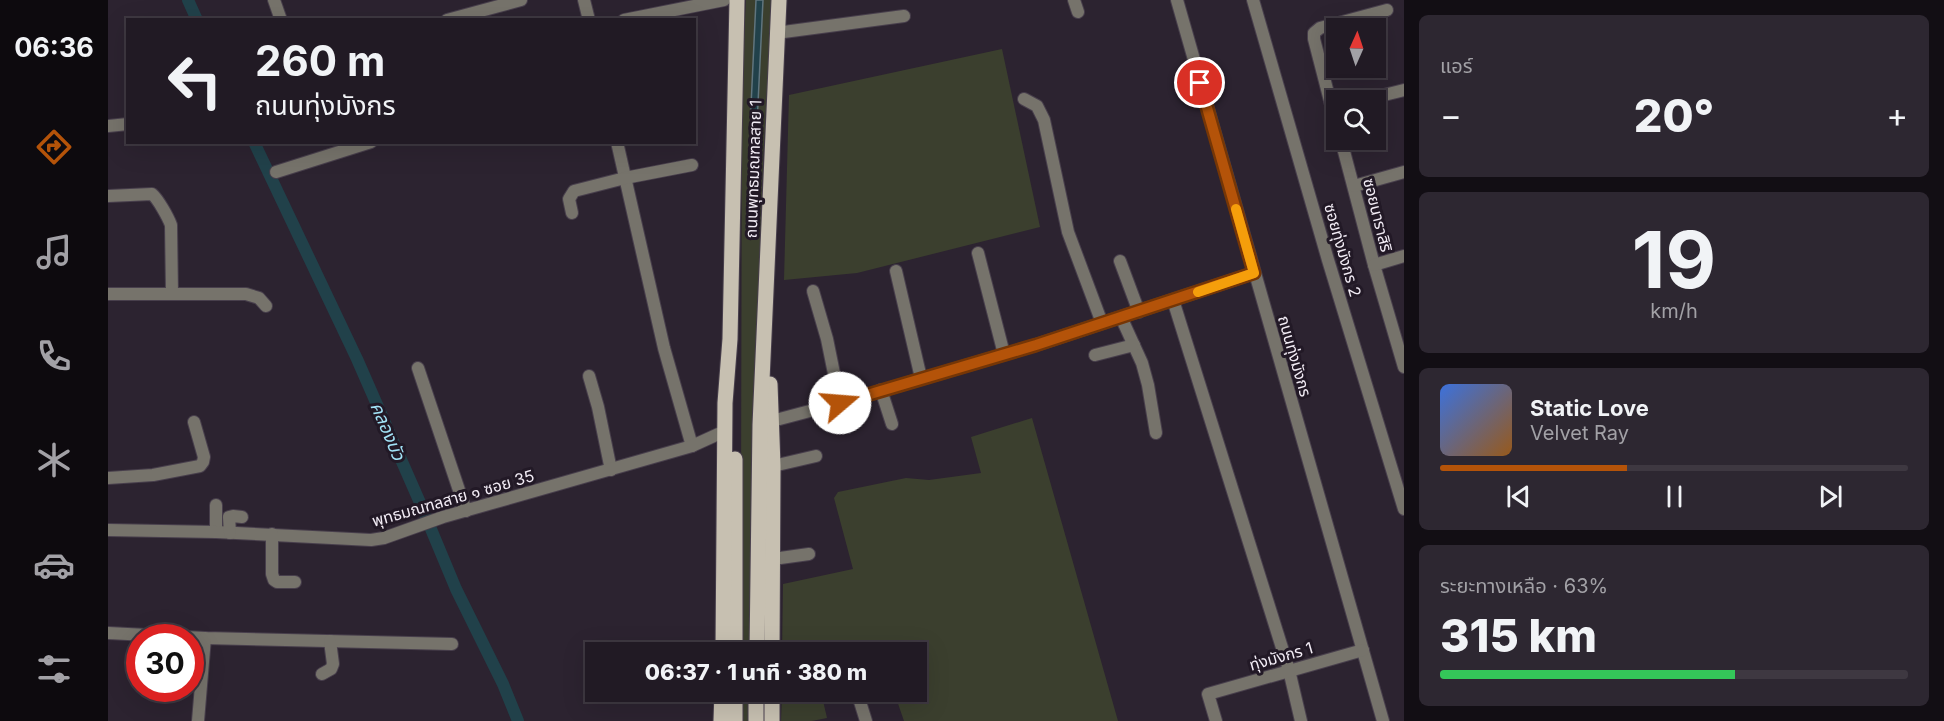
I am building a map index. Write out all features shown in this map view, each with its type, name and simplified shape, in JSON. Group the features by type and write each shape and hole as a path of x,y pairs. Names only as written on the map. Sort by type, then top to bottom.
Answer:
{"main road":[{"name":"ถนนพุทธมณฑลสาย 1","path":"723,642 725,431 730,339 737,0"},
{"name":"ถนนพุทธมณฑลสาย 1","path":"757,642 760,425 778,0"},
{"name":"ถนนพุทธมณฑลสาย 1","path":"730,339 735,415 735,642"},
{"name":"ถนนพุทธมณฑลสาย 1","path":"764,340 770,381 772,421 772,642"},
{"path":"722,702 722,721"},
{"path":"735,702 735,721"},
{"path":"756,702 756,721"},
{"path":"772,702 772,721"}],"street":[{"path":"274,0 280,18"},
{"path":"454,18 521,0"},
{"path":"584,0 588,18"},
{"path":"634,18 724,0"},
{"name":"ถนนทุ่งมังกร","path":"1180,0 1254,273 1383,721"},
{"name":"ซอยทุ่งมังกร 2","path":"1253,0 1328,260 1404,509"},
{"path":"1329,90 1314,33 1320,28 1387,10"},
{"path":"776,33 904,16"},
{"path":"1386,94 1404,90"},
{"path":"1024,99 1037,106 1044,120 1068,232 1102,322"},
{"path":"108,126 126,124"},
{"path":"276,172 365,144"},
{"path":"617,144 664,348 692,446"},
{"name":"ซอยนาราสิริ","path":"1344,150 1374,265 1400,345 1404,367"},
{"path":"572,213 569,199 574,191 692,165"},
{"path":"1354,186 1404,172"},
{"path":"108,195 152,194 158,200 171,225 172,294"},
{"path":"978,253 1004,354"},
{"path":"1374,265 1404,256"},
{"path":"1120,261 1139,312"},
{"path":"896,271 921,378"},
{"path":"772,421 1004,354 1254,273"},
{"path":"813,291 840,403"},
{"path":"108,294 246,294 259,298 266,306"},
{"path":"1173,300 1289,670 1301,721"},
{"path":"1121,317 1146,376 1156,433"},
{"path":"1095,355 1134,345"},
{"path":"418,368 466,512"},
{"path":"589,376 611,470"},
{"path":"881,390 892,424"},
{"path":"108,478 153,475 200,466 204,457 194,422"},
{"name":"พุทธมณฑลสาย ๑ ซอย 35","path":"108,530 272,534 371,540 384,538 443,518 692,446 725,431"},
{"path":"773,466 816,456"},
{"path":"216,506 216,532"},
{"path":"230,533 229,518 242,517"},
{"path":"272,534 274,580 295,582"},
{"path":"773,559 809,554"},
{"path":"108,633 205,638 452,644"},
{"path":"198,721 205,638"},
{"path":"322,674 331,669 333,664 330,641"},
{"name":"ทุ่งมังกร 1","path":"1216,721 1208,694 1363,650"},
{"path":"860,702 866,721"}],"green space":[{"path":"746,0 756,0 751,106 752,152 756,145 763,0 772,0 763,165 752,507 756,642 735,642 741,506 742,73"},
{"path":"1002,49 1040,227 857,273 784,280 789,95"},
{"path":"1032,418 1118,721 904,721 897,702 927,702 927,642 782,642 783,584 853,569 834,498 838,492 906,478 929,480 981,473 971,437"},
{"path":"730,702 760,702 762,721 729,721"},
{"path":"782,702 823,702 827,718 812,721 781,721"}],"water":[{"path":"756,0 763,0 756,145 752,153 751,106"}],"waterway":[{"name":"คลองบัว","path":"188,0 196,18"},
{"name":"คลองบัว","path":"255,144 357,359 456,589 503,684 518,721"}],"slow traffic":[{"path":"1198,292 1254,273 1236,209"}],"route":[{"path":"840,403 1036,345 1254,273 1200,83"}]}
